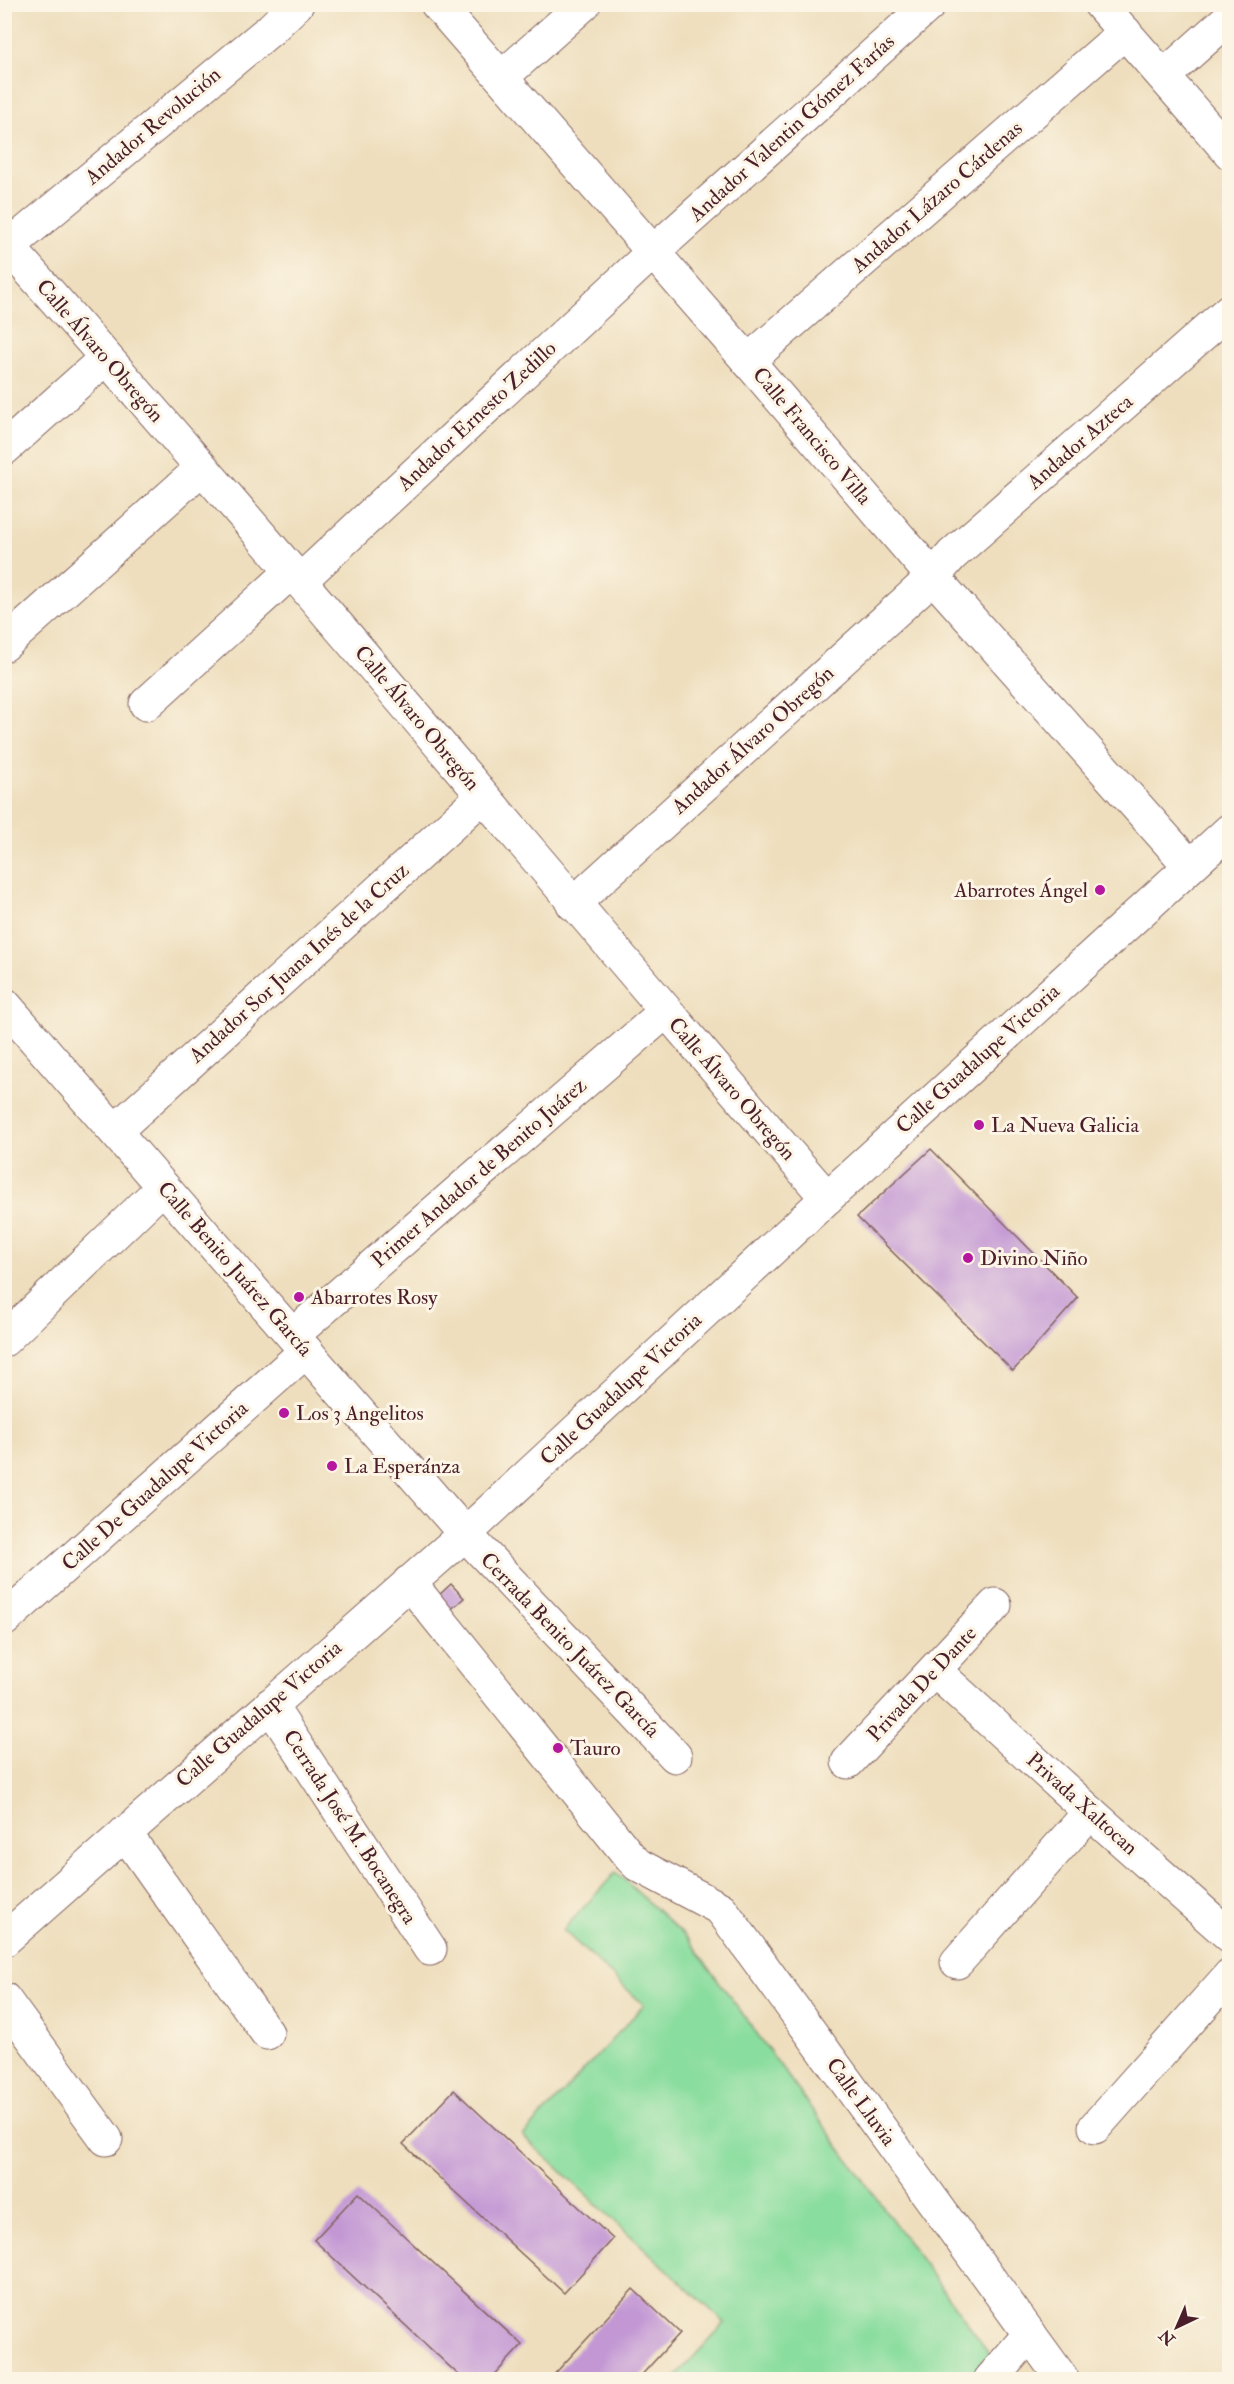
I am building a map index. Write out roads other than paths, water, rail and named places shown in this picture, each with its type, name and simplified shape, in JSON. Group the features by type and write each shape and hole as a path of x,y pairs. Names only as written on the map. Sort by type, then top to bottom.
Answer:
{"street":[{"name":"Andador Revolución","path":"6,244 271,29 297,4"},
{"name":"Calle Francisco Villa","path":"437,4 933,577 1189,866"},
{"path":"502,77 584,4"},
{"name":"Andador Valentin Gómez Farías","path":"653,252 930,4"},
{"path":"1100,4 1230,153"},
{"path":"1164,76 1230,17"},
{"name":"Andador Lázaro Cárdenas","path":"748,361 1125,32"},
{"name":"Calle Álvaro Obregón","path":"6,244 296,576 573,904 827,1198"},
{"name":"Andador Ernesto Zedillo","path":"146,704 296,576 653,252"},
{"name":"Andador Azteca","path":"933,577 952,555 1230,310"},
{"path":"4,448 106,358"},
{"path":"4,645 202,468"},
{"name":"Andador Álvaro Obregón","path":"573,904 933,577"},
{"name":"Andador Sor Juana Inés de la Cruz","path":"115,1131 483,796"},
{"name":"Calle Guadalupe Victoria","path":"4,1940 465,1534 827,1198 1230,830"},
{"name":"Calle Benito Juárez García","path":"4,1004 465,1534"},
{"name":"Primer Andador de Benito Juárez","path":"300,1343 665,1011"},
{"path":"4,1340 163,1186"},
{"name":"Calle De Guadalupe Victoria","path":"4,1620 300,1343"},
{"name":"Cerrada Benito Juárez García","path":"465,1534 675,1756"},
{"name":"Calle Lluvia","path":"409,1582 630,1857 638,1864 722,1910 1063,2379"},
{"name":"Privada De Dante","path":"848,1762 995,1605"},
{"name":"Privada Xaltocan","path":"935,1671 1230,1936"},
{"name":"Cerrada José M. Bocanegra","path":"270,1705 430,1949"},
{"path":"957,1962 1090,1812"},
{"path":"125,1833 267,2033"},
{"path":"1095,2127 1230,1975"},
{"path":"4,1999 106,2139"},
{"path":"990,2379 1030,2334"}],"place":[{"name":"Abarrotes Ángel","path":"1100,890"},
{"name":"La Nueva Galicia","path":"979,1125"},
{"name":"Divino Niño","path":"968,1258"},
{"name":"Abarrotes Rosy","path":"299,1297"},
{"name":"Los 3 Angelitos","path":"284,1413"},
{"name":"La Esperánza","path":"332,1466"},
{"name":"Tauro","path":"558,1748"}]}
